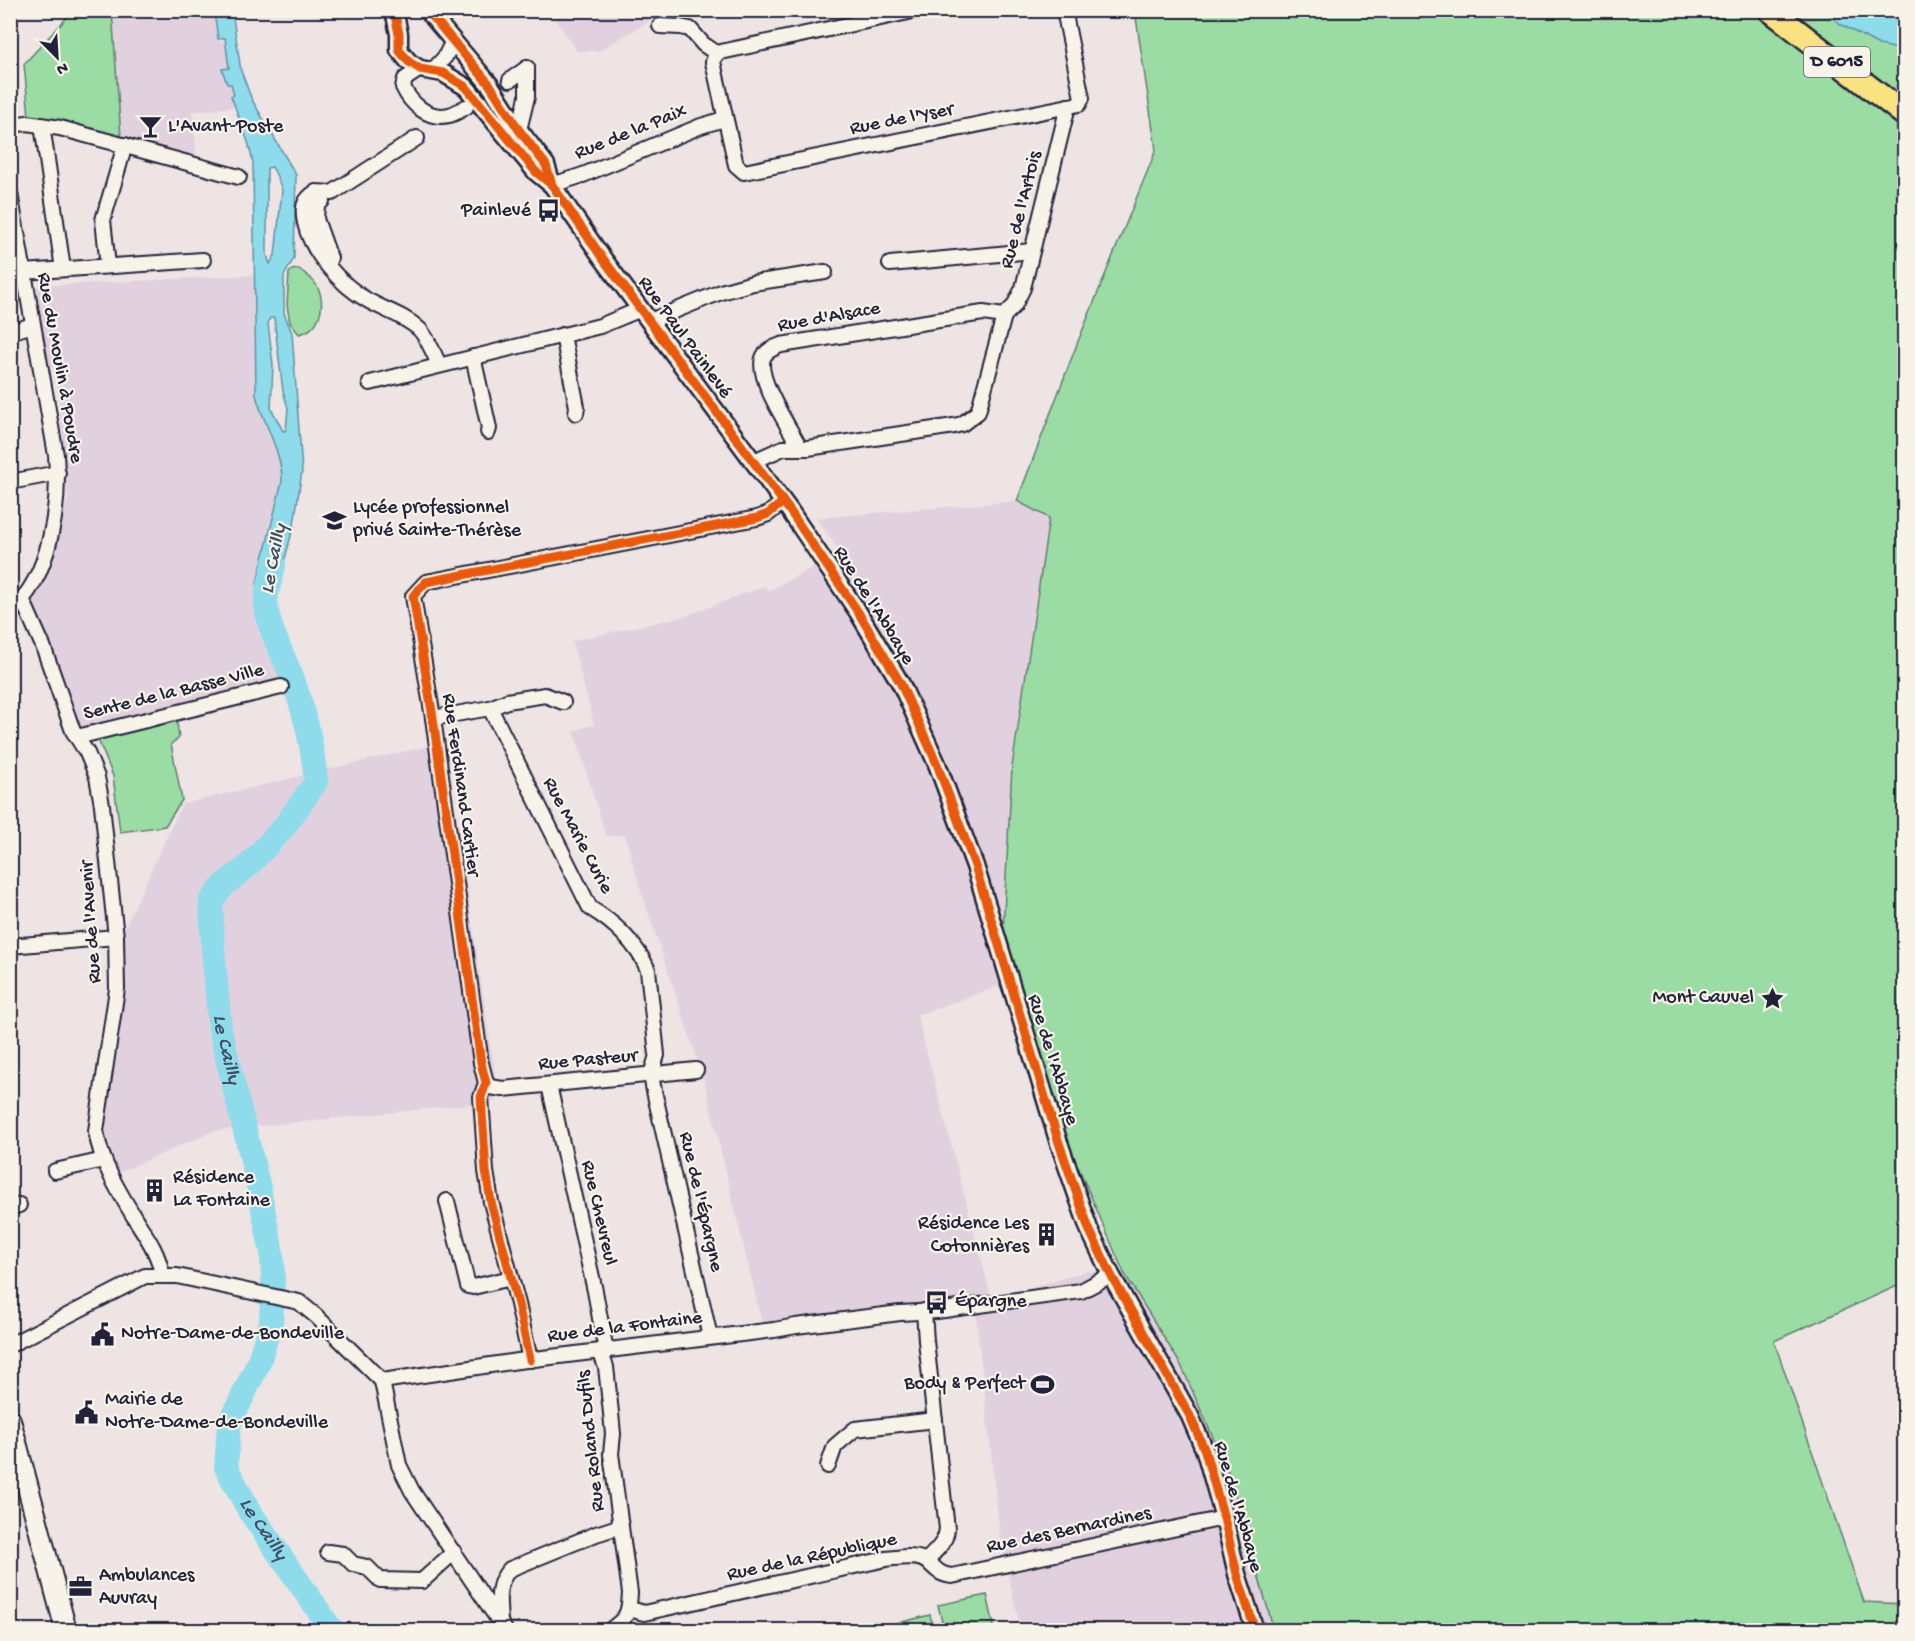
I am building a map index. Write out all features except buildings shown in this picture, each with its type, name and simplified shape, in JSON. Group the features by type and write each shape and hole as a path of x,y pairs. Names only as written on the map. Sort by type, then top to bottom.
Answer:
{"main road":[{"name":"D 6015","path":"1770,10 1905,114"},
{"path":"11,1423 66,1630"}],"street":[{"path":"394,10 399,34 399,50 409,62 426,70 444,73 466,87 536,172 552,185"},
{"path":"427,10 490,85 519,130 546,165 552,185"},
{"path":"716,53 918,10"},
{"name":"Rue de l'Artois","path":"800,448 954,426 972,418 978,412 1004,316 1019,297 1068,106 1079,104 1082,98 1064,10"},
{"path":"660,26 690,29 716,53"},
{"path":"453,41 445,57 426,70 405,79 403,87 413,103 423,111 438,116 448,115 466,107"},
{"path":"716,53 713,62 724,119"},
{"path":"510,80 527,68 527,97 519,130"},
{"name":"Rue de l'Yser","path":"724,119 736,165 744,172 1068,106"},
{"name":"Rue de la Paix","path":"552,185 724,119"},
{"path":"10,125 27,123 60,128 239,177"},
{"path":"42,125 63,269"},
{"path":"417,138 332,193 316,192 305,201 303,211 310,238 323,260 328,263 341,281 367,300 404,318 420,330 439,365"},
{"path":"108,266 103,220 124,145"},
{"name":"Rue Paul Painlevé","path":"552,185 601,256 752,462 787,506"},
{"name":"Rue du Moulin à Poudre","path":"10,193 58,473 54,515 48,545 40,568 23,601 10,611"},
{"path":"322,201 317,205 316,219 330,258 328,263"},
{"path":"890,264 1032,251"},
{"path":"23,272 203,260"},
{"path":"370,383 645,315 753,283 825,272"},
{"name":"Rue d'Alsace","path":"800,448 764,375 763,360 770,349 781,345 983,313 1004,316"},
{"path":"10,332 33,325"},
{"path":"563,335 578,406 576,413"},
{"path":"473,357 488,432"},
{"path":"752,462 783,448 800,448"},
{"path":"10,482 58,473"},
{"name":"Rue Ferdinand Cartier","path":"530,1360 491,1202 486,1171 481,1097 486,1083 481,1063 433,718 413,596 426,582 757,518 787,506"},
{"name":"Rue de l'Abbaye","path":"787,506 858,612 901,684 930,747 975,866 1071,1181 1089,1229 1111,1275 1190,1416 1205,1451 1237,1574 1255,1630"},
{"name":"Rue de l'Avenir","path":"23,601 43,646 77,737 97,777 116,937 117,989 110,1050 96,1131 99,1151 120,1192 152,1245 161,1265 162,1275"},
{"name":"Sente de la Basse Ville","path":"77,737 281,687"},
{"path":"433,718 545,695 563,702"},
{"name":"Rue Marie Curie","path":"490,708 590,908 606,917 643,958 648,970 657,1055 651,1075"},
{"path":"10,946 116,937"},
{"name":"Rue Pasteur","path":"486,1083 490,1087 503,1089 696,1071"},
{"name":"Rue de l'Épargne","path":"651,1075 710,1337"},
{"name":"Rue Chevreul","path":"549,1085 595,1291 603,1351"},
{"path":"56,1172 104,1160"},
{"path":"447,1201 468,1286 473,1287 511,1278"},
{"name":"Rue de la Fontaine","path":"382,1381 438,1371 1081,1291 1111,1275"},
{"path":"10,1345 145,1276 177,1276 298,1302 316,1316 382,1381 399,1465 418,1503 454,1552 502,1627"},
{"name":"Rue de la République","path":"630,1609 644,1613 886,1559 914,1557 926,1561 943,1542 947,1529 924,1311"},
{"name":"Rue Roland Dufils","path":"603,1351 613,1434 611,1454 630,1593 630,1609"},
{"path":"828,1466 835,1446 855,1428 935,1420"},
{"name":"Rue des Bernardines","path":"926,1561 941,1574 952,1576 1224,1518"},
{"path":"502,1627 499,1588 510,1569 621,1526"},
{"path":"328,1552 343,1554 353,1564 367,1567 380,1580 422,1581 454,1552"},
{"path":"609,1630 623,1621 630,1609"},
{"path":"52,1630 66,1630"}],"shaded area":[{"path":"112,11 215,11 219,41 225,42 234,95 232,97 233,107 192,112 198,164 121,137"},
{"path":"550,11 666,11 599,51 577,51"},
{"path":"254,275 259,405 284,465 284,487 256,590 265,637 284,682 85,727 76,721 33,604 68,499 56,366 46,367 36,286"},
{"path":"1017,501 1049,517 1012,767 1000,986 917,1015 991,1296 763,1327 703,1076 639,885 625,835 606,836 574,731 594,724 572,641 685,616 765,586 768,591 841,553 816,518"},
{"path":"445,742 498,1096 492,1102 214,1131 118,1173 105,1132 115,1056 118,942 182,804"},
{"path":"1086,1271 1124,1273 1181,1365 1230,1476 1271,1620 1276,1630 1021,1630 1001,1545 975,1306"}],"green space":[{"path":"73,11 112,11 121,137 90,128 29,116 24,64"},
{"path":"1135,11 1904,11 1904,1283 1774,1341 1864,1602 1904,1604 1904,1630 1276,1630 1271,1620 1230,1476 1181,1365 1124,1273 1000,986 1012,767 1049,518 1017,501 1077,344 1156,150"},
{"path":"299,269 315,283 320,293 321,308 317,322 306,332 299,334 290,323 287,305 289,273"},
{"path":"176,716 179,738 171,744 182,800 165,826 120,832 113,776 97,737"},
{"path":"987,1595 995,1630 944,1630 938,1605"},
{"path":"930,1615 934,1630 842,1630 876,1622 878,1628"}],"water":[{"path":"214,11 232,11 241,71 252,100 296,175 294,258 284,276 284,313 292,333 302,471 294,524 276,593 258,596 257,583 282,481 276,448 256,395 253,162 231,96 234,95 231,84 227,84 222,69 229,68 225,38 218,39","holes":["272,167 282,190 275,255 270,264 267,255 267,168","270,318 274,318 283,391 288,408 286,430 283,431 271,408 273,365 268,323"]},
{"path":"1824,11 1903,11 1904,50 1879,45 1842,25"}],"waterway":[{"name":"Le Cailly","path":"274,564 267,595 267,615 302,707 311,744 316,782 284,827 247,867 226,883 211,901 220,1029 258,1184 272,1253 273,1281 271,1323 258,1364 229,1425 226,1467 250,1512 332,1630"}],"cycle path":[{"path":"394,10 399,34 399,50 409,62 420,69 443,73 466,87 536,172 552,185"},
{"path":"427,10 490,85 519,130 546,165 552,185 601,256 790,511 858,612 901,684 937,764 975,866 1058,1140 1089,1229 1111,1275 1190,1416 1205,1451 1237,1574 1255,1630"},
{"path":"530,1360 491,1202 486,1171 481,1097 486,1083 481,1063 433,718 413,596 426,582 757,518 768,514 783,502"}],"place":[{"name":"L'Avant-Poste","path":"150,127"},
{"name":"Painlevé","path":"549,211"},
{"name":"Lycée professionnel privé Sainte-Thérèse","path":"335,520"},
{"name":"Mont Cauvel","path":"1772,998"},
{"name":"Résidence La Fontaine","path":"155,1190"},
{"name":"Résidence Les Cotonnières","path":"1047,1235"},
{"name":"Épargne","path":"937,1302"},
{"name":"Notre-Dame-de-Bondeville","path":"103,1334"},
{"name":"Body & Perfect","path":"1043,1384"},
{"name":"Mairie de Notre-Dame-de-Bondeville","path":"87,1412"},
{"name":"Ambulances Auvray","path":"81,1587"}]}
